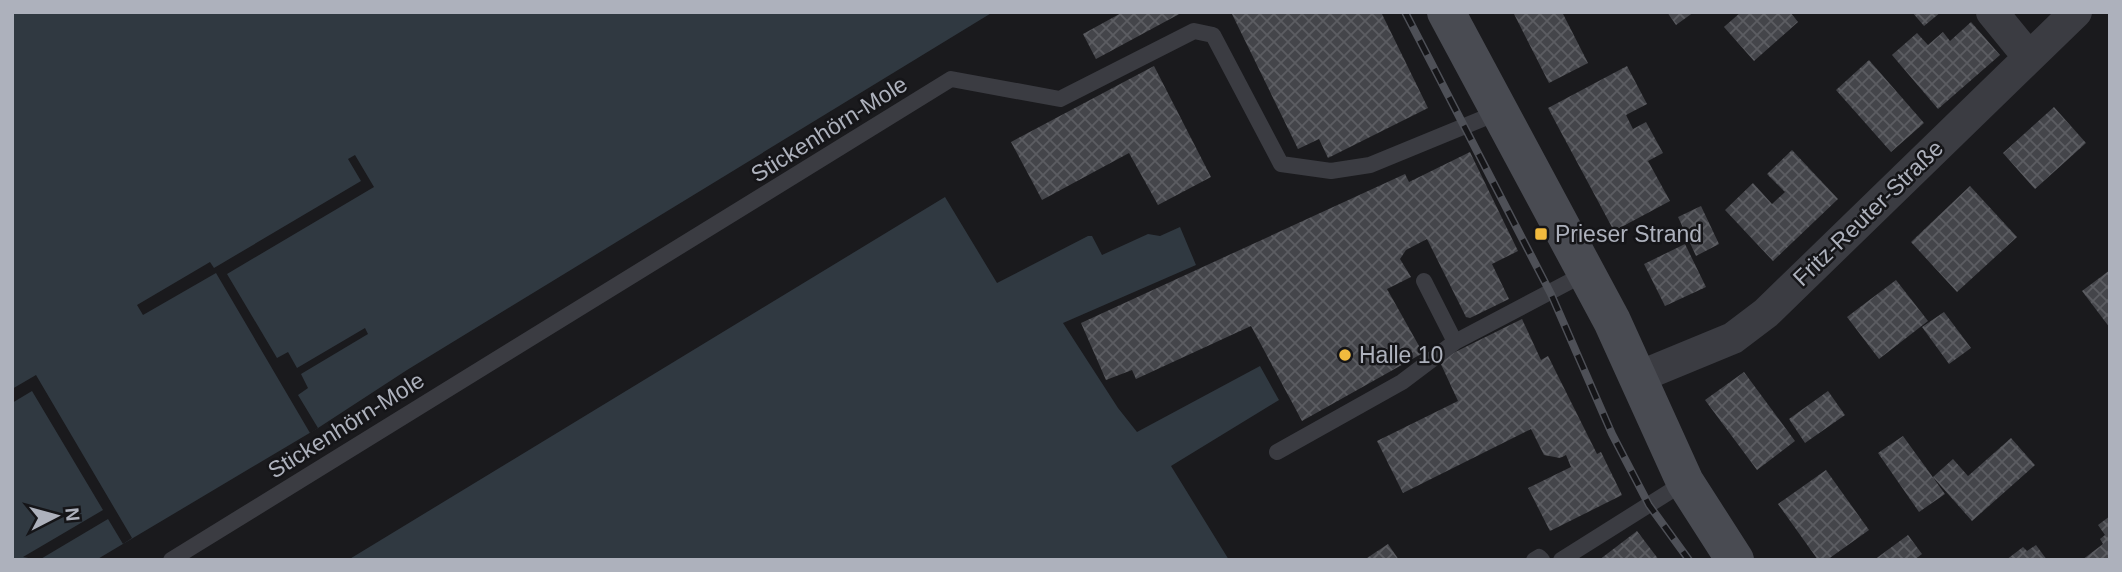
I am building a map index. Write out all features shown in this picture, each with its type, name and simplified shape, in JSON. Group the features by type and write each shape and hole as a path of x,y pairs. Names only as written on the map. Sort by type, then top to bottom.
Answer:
{"street":[{"path":"1446,12 1612,321 1685,482 1735,560"},
{"path":"1993,12 2028,56"},
{"name":"Fritz-Reuter-Straße","path":"1636,377 1733,338 1766,313 2076,12"}],"lane":[{"name":"Stickenhörn-Mole","path":"171,560 951,79 1060,99 1194,31 1213,35 1281,164 1331,171 1370,165 1499,112"},
{"path":"1277,453 1402,382 1455,342 1586,273"},
{"path":"1424,281 1455,342"},
{"path":"1561,560 1685,482"},
{"path":"1534,560 1539,556 1542,560"}],"shaded area":[{"path":"12,12 993,12 407,370 318,428 96,560 12,560"},
{"path":"945,197 997,283 1088,236 1092,236 1102,255 1148,234 1160,236 1180,227 1196,265 1063,323 1118,408 1137,432 1260,366 1279,400 1171,466 1229,560 348,560"}],"pier":[{"path":"355,155 374,187 227,274 277,358 288,352 297,368 365,328 368,334 301,374 308,388 298,395 318,428 310,433 216,273 143,315 137,305 210,262 214,268 361,181 348,159"},
{"path":"36,375 132,538 123,544 108,519 39,560 23,557 103,510 32,391 12,403 12,389"}],"building":[{"path":"1123,12 1183,12 1096,59 1083,34"},
{"path":"1231,12 1381,12 1428,108 1328,158 1319,139 1298,149"},
{"path":"1513,12 1562,12 1588,63 1549,83"},
{"path":"1667,12 1694,12 1676,25"},
{"path":"1741,12 1790,12 1798,22 1754,61 1724,27"},
{"path":"1912,12 1941,12 1924,26"},
{"path":"1971,22 2000,55 1938,109 1892,55 1917,33 1928,45 1943,32 1950,41"},
{"path":"1869,60 1924,123 1891,152 1836,90"},
{"path":"1154,66 1211,177 1158,205 1129,153 1042,200 1011,142"},
{"path":"1627,66 1647,104 1626,115 1633,129 1646,122 1663,153 1648,161 1670,201 1614,231 1548,108"},
{"path":"2054,107 2086,143 2035,189 2003,153"},
{"path":"1792,150 1838,199 1773,261 1725,210 1753,183 1772,204 1785,192 1767,174"},
{"path":"1470,152 1518,251 1492,264 1509,299 1470,318 1466,317 1427,239 1406,250 1400,259 1411,277 1387,289 1423,353 1302,421 1251,326 1136,379 1132,370 1106,380 1081,323 1405,174 1409,182"},
{"path":"1970,186 2017,237 1957,292 1911,242"},
{"path":"1701,206 1719,244 1696,256 1678,217"},
{"path":"1685,244 1706,287 1665,306 1644,264"},
{"path":"2110,270 2110,328 2082,291"},
{"path":"1896,280 1928,321 1879,359 1847,317"},
{"path":"1944,312 1971,348 1949,364 1922,327"},
{"path":"1522,319 1541,360 1548,356 1597,454 1601,452 1622,495 1550,531 1528,488 1571,467 1566,455 1560,458 1544,455 1531,429 1403,493 1377,441 1458,401 1439,360"},
{"path":"1744,372 1795,441 1757,470 1705,400"},
{"path":"1828,391 1845,415 1805,443 1789,419"},
{"path":"1903,436 1945,494 1919,512 1878,453"},
{"path":"2011,438 2035,465 1972,521 1933,477 1953,459 1968,476"},
{"path":"1826,470 1869,530 1827,560 1818,560 1778,504"},
{"path":"2110,516 2110,560 2082,560 2103,544 2100,539 2105,535 2098,525"},
{"path":"1637,531 1659,560 1599,560"},
{"path":"1908,535 1922,554 1914,560 1874,560"},
{"path":"1388,544 1399,560 1364,560"},
{"path":"2036,545 2047,560 2006,560 2023,547 2027,551"}],"railway":[{"path":"1405,12 1551,294 1612,434 1649,505 1689,560"}],"place":[{"name":"Prieser Strand","path":"1541,234"},
{"name":"Halle 10","path":"1345,355"}]}
